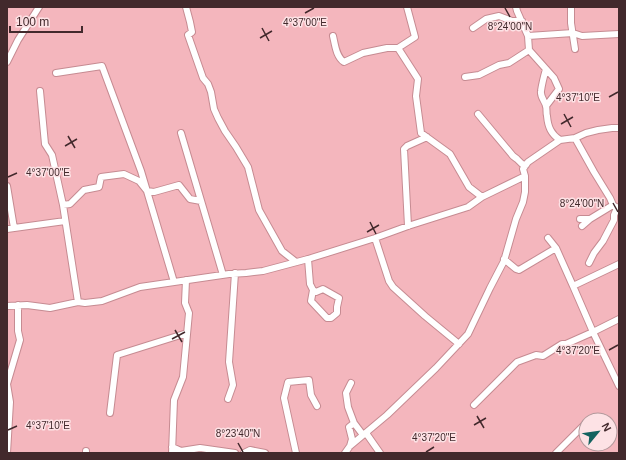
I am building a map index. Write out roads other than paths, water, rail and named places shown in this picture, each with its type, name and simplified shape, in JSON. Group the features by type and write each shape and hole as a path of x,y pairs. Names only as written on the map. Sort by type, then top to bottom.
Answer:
{"street":[{"path":"7,62 18,40 39,7"},
{"path":"186,7 192,32 188,35 203,78 208,84 211,92 214,109 225,131 248,167 259,210 282,252 296,262"},
{"path":"333,36 340,60 344,62 363,53 387,48 398,48 415,37 407,7"},
{"path":"516,7 528,36 529,50 554,78 559,89"},
{"path":"571,7 575,49"},
{"path":"473,28 486,19 499,16 512,21 522,21"},
{"path":"528,36 573,32 582,36 619,34"},
{"path":"398,48 418,79 416,96 421,133 450,154 469,187 482,197"},
{"path":"465,77 480,75 509,63 529,50"},
{"path":"56,73 102,66 141,171 174,282"},
{"path":"546,69 541,92 546,106 548,125 553,135 560,140"},
{"path":"546,106 559,89 565,84"},
{"path":"40,91 45,144 52,155 63,205 78,302"},
{"path":"478,114 498,135 512,156 522,164 526,165"},
{"path":"345,453 350,446 387,415 468,334 504,259 516,219 523,202 526,176 523,168 528,162 560,140 575,138 598,130 619,128"},
{"path":"181,133 223,275"},
{"path":"408,226 404,149 407,146 427,137"},
{"path":"575,138 616,207 614,220 589,263"},
{"path":"63,205 70,204 84,190 99,187 102,177 124,174 139,182 147,191 154,192 179,186 190,199 201,201"},
{"path":"7,306 27,305 50,308 78,302 85,303 102,301 140,286 235,273 263,271 308,259 468,207 482,197 526,176"},
{"path":"7,186 14,228"},
{"path":"582,226 590,219 616,207"},
{"path":"580,219 590,219"},
{"path":"7,229 65,221"},
{"path":"375,238 389,280 393,287 424,316 459,344"},
{"path":"548,238 556,248 593,332 617,375 619,386"},
{"path":"504,259 519,270 556,248"},
{"path":"308,259 310,284 313,290 311,301 327,318 331,318 337,313 339,298 323,290 316,292 313,290"},
{"path":"573,286 617,265 619,272"},
{"path":"228,399 233,384 229,362 235,273"},
{"path":"186,280 185,303 189,313 183,377 174,400 172,450 181,451 200,448 235,453"},
{"path":"7,453 10,402 8,384 20,340 18,331 18,306"},
{"path":"474,405 517,362 536,356 543,356 562,344 566,344 619,319"},
{"path":"110,412 117,355 187,334"},
{"path":"296,453 284,398 288,382 309,380 311,395 317,406"},
{"path":"351,383 346,393 348,407 354,423 380,453"},
{"path":"350,446 352,439 349,427 354,423"},
{"path":"556,453 578,431"},
{"path":"244,453 250,450 265,453"}]}
